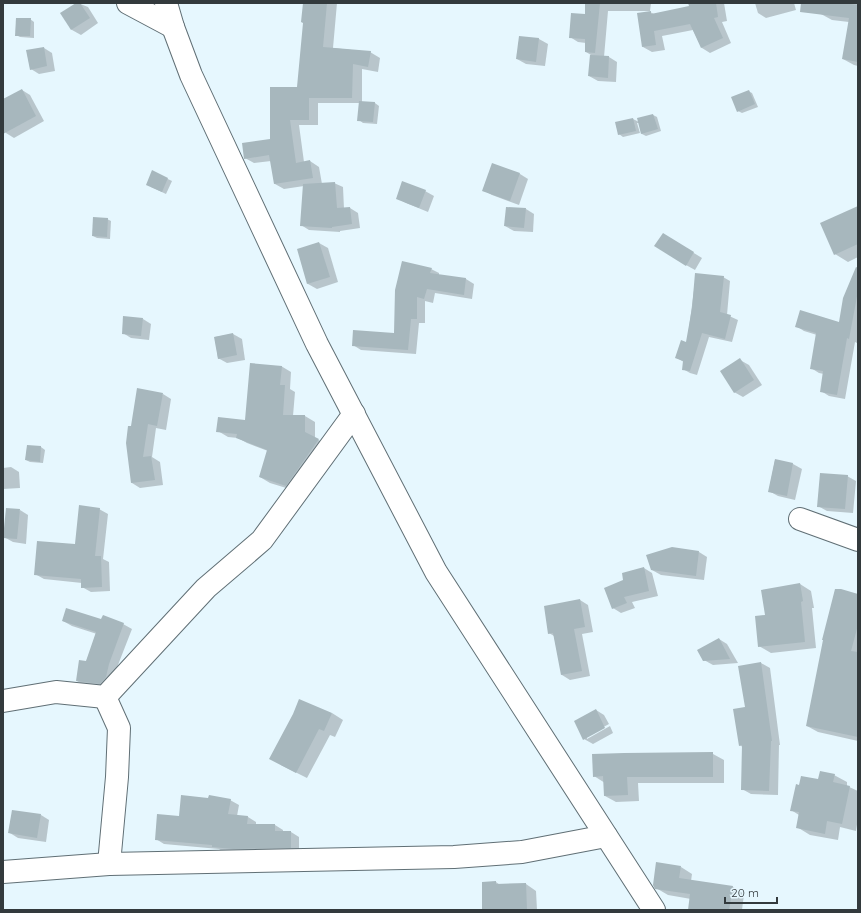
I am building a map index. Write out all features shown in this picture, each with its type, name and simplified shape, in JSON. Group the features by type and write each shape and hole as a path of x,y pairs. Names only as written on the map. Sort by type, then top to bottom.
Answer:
{"street":[{"path":"128,3 173,27"},
{"path":"166,3 173,27 198,89 314,337 436,572 654,910"},
{"path":"105,697 206,588 262,540 354,414"},
{"path":"800,519 858,540"},
{"path":"3,701 56,692 105,697"},
{"path":"105,697 119,728 117,777 109,864"},
{"path":"3,872 109,864 454,857 522,852 606,836"}],"building":[{"path":"76,3 80,3 90,18 71,30 60,13"},
{"path":"303,3 327,3 323,47 371,51 368,67 353,64 352,98 309,98 309,120 290,120 296,163 310,160 313,178 274,184 269,155 244,159 242,143 270,139 270,87 297,87 303,23 301,22"},
{"path":"585,3 600,3 595,53 585,52 585,39 569,38 571,13 585,14"},
{"path":"688,3 716,3 718,17 714,18 723,38 701,48 690,24 654,31 656,45 642,47 637,13 651,11 651,14 689,6"},
{"path":"801,3 843,3 858,5 858,62 842,59 849,18 800,12"},
{"path":"16,18 31,18 30,36 15,36"},
{"path":"519,36 539,38 536,62 516,59"},
{"path":"44,47 47,66 30,70 26,50"},
{"path":"590,55 609,56 608,78 588,76"},
{"path":"22,89 36,116 3,134 3,99"},
{"path":"749,90 755,104 737,112 731,97"},
{"path":"359,101 375,102 373,122 357,121"},
{"path":"653,114 658,129 641,134 637,118"},
{"path":"633,118 636,131 618,135 615,122"},
{"path":"492,163 520,173 510,201 482,191"},
{"path":"152,170 168,178 162,192 146,185"},
{"path":"402,181 426,190 419,208 396,199"},
{"path":"335,182 337,208 350,207 352,224 332,228 300,226 303,184"},
{"path":"858,206 858,244 834,255 820,223"},
{"path":"506,207 526,208 524,228 504,226"},
{"path":"93,217 108,218 107,237 92,236"},
{"path":"663,233 694,252 686,266 654,246"},
{"path":"319,242 330,277 307,284 297,249"},
{"path":"402,261 432,268 430,273 466,278 464,295 427,289 424,299 417,297 417,319 411,319 408,350 352,346 353,330 394,333 395,290"},
{"path":"856,267 858,268 858,291 849,339 847,338 837,395 820,392 823,371 810,369 816,333 795,327 800,310 839,322 843,298"},
{"path":"695,273 724,276 720,312 731,315 725,339 702,333 690,371 682,370 683,361 675,358 681,340 686,342 692,308"},
{"path":"123,316 143,318 141,336 122,334"},
{"path":"233,333 237,355 218,359 214,337"},
{"path":"740,358 754,380 734,393 720,371"},
{"path":"250,363 282,366 280,385 285,385 283,415 305,415 305,432 319,439 286,486 259,477 267,450 236,438 237,434 216,432 218,417 245,420"},
{"path":"137,388 163,393 157,426 148,424 143,457 151,456 155,480 131,483 126,443 128,426 131,426"},
{"path":"27,445 41,446 40,462 25,460"},
{"path":"775,459 793,463 787,496 768,492"},
{"path":"820,473 848,475 845,509 817,507"},
{"path":"79,505 100,508 95,556 101,556 102,587 81,588 81,579 34,575 37,541 75,544"},
{"path":"6,508 20,509 17,539 3,538"},
{"path":"672,547 699,551 696,576 651,570 646,555"},
{"path":"644,567 649,591 624,597 627,603 612,609 604,588 623,580 622,573"},
{"path":"800,583 803,601 801,602 805,642 758,647 755,616 765,615 761,590"},
{"path":"835,589 841,589 858,594 858,625 851,651 858,652 858,737 806,726 822,640"},
{"path":"580,599 585,627 574,629 582,671 561,675 553,633 548,634 544,606"},
{"path":"66,608 101,619 103,615 124,623 109,664 106,677 100,684 76,681 79,660 86,661 96,632 62,621"},
{"path":"719,638 730,659 703,661 697,650"},
{"path":"761,662 772,741 769,791 741,790 742,745 739,746 733,709 745,707 738,666"},
{"path":"299,699 332,713 324,731 319,729 296,773 269,759 293,714"},
{"path":"596,709 605,728 583,740 574,721"},
{"path":"713,752 713,777 627,777 628,795 604,796 603,776 593,777 592,754"},
{"path":"820,771 835,774 833,782 850,786 842,824 827,821 825,834 796,828 799,812 790,811 796,784 799,785 801,776 818,779"},
{"path":"181,795 208,798 209,795 231,799 228,814 248,816 247,824 275,824 275,831 291,831 291,848 233,849 212,847 212,845 155,840 157,814 179,816"},
{"path":"12,810 41,814 37,838 8,833"},
{"path":"656,862 681,866 679,878 733,886 729,910 688,910 690,894 655,889 653,885"},
{"path":"496,881 496,884 526,883 527,910 482,910 482,882"}]}
